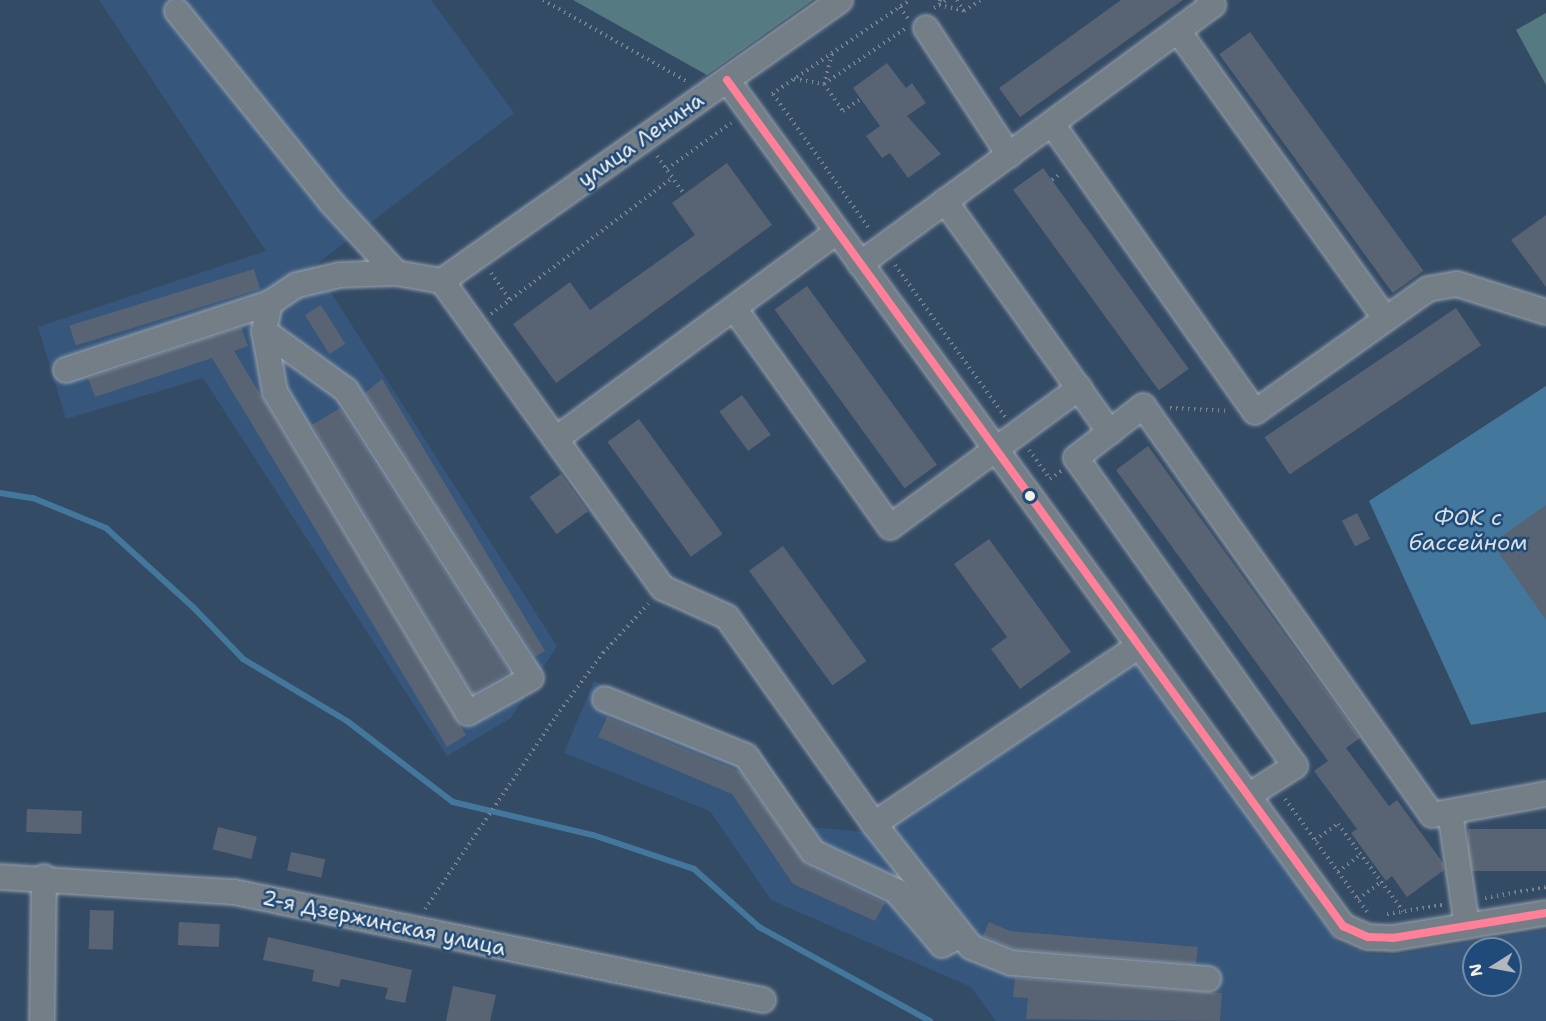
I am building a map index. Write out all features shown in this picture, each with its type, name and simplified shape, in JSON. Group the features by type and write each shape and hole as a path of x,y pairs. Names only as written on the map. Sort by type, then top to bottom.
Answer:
{"street":[{"name":"улица Ленина","path":"442,281 840,0"},
{"path":"860,264 1213,5 1209,0"},
{"path":"177,11 331,202 396,273"},
{"path":"922,21 1009,155"},
{"path":"1178,31 1386,319"},
{"path":"717,87 748,110 1343,927 1368,937 1393,938 1546,913"},
{"path":"1052,124 1255,412 1428,289 1457,284 1546,312"},
{"path":"945,201 1110,432"},
{"path":"556,438 837,232"},
{"path":"66,370 270,303 297,285 340,275 396,273 442,281 663,588 727,617 874,824 971,947 1011,963 1208,979"},
{"path":"264,331 346,390 531,678 468,713 275,392 264,331 270,303"},
{"path":"734,308 890,526 997,452 1079,388"},
{"path":"1248,796 1295,766 1076,458 1143,406 1432,815 1546,794"},
{"path":"874,824 1139,646"},
{"path":"605,699 746,756 813,852 896,891 942,945 961,935"},
{"path":"1450,812 1467,926"},
{"name":"2-я Дзержинская улица","path":"0,877 44,877 234,892 763,1000"},
{"path":"42,1021 44,877"}],"path":[{"path":"543,0 717,87"},
{"path":"667,169 748,110 910,0"},
{"path":"794,79 824,84 922,21 940,2 946,0"},
{"path":"957,0 964,11"},
{"path":"964,11 981,0"},
{"path":"940,2 964,11"},
{"path":"824,84 833,53"},
{"path":"824,84 843,111 861,99"},
{"path":"773,94 1050,479 1076,458"},
{"path":"645,138 684,194"},
{"path":"475,326 672,178"},
{"path":"479,255 510,300"},
{"path":"1143,406 1255,412"},
{"path":"430,901 556,716 603,653 663,588"},
{"path":"1272,781 1371,916"},
{"path":"1315,840 1338,824 1402,911"},
{"path":"1315,888 1360,855"},
{"path":"1358,898 1381,882"},
{"path":"1381,915 1546,887"}],"shaded area":[{"path":"99,0 431,0 514,113 314,266 557,646 511,718 447,756 203,378 66,419 38,327 266,251"},
{"path":"1135,658 1338,942 1367,954 1394,955 1462,944 1462,997 1522,997 1522,937 1503,937 1546,930 1546,1021 996,1021 971,987 771,900 710,811 564,753 594,681 759,749 811,827 874,833"}],"green space":[{"path":"573,0 813,0 707,75"},
{"path":"1546,13 1546,85 1516,30"}],"water":[{"name":"ФОК с бассейном","path":"1546,386 1546,712 1471,725 1369,501"}],"building":[{"path":"1121,0 1183,0 1020,117 999,88"},
{"path":"1250,32 1423,271 1393,293 1219,54"},
{"path":"887,63 906,88 912,83 926,103 907,116 941,154 908,178 890,153 882,158 866,136 880,126 853,88"},
{"path":"727,163 772,225 556,383 513,324 570,282 590,310 695,235 672,203"},
{"path":"1043,168 1189,369 1159,390 1013,190"},
{"path":"1546,215 1546,287 1511,240"},
{"path":"254,269 260,289 76,346 69,325"},
{"path":"807,286 937,465 905,488 775,310"},
{"path":"321,305 345,344 329,354 305,315"},
{"path":"1456,308 1481,345 1290,474 1264,437"},
{"path":"241,327 248,346 234,351 466,735 447,747 212,358 95,397 88,378"},
{"path":"382,379 545,651 535,657 365,393"},
{"path":"742,395 771,435 748,451 719,411"},
{"path":"340,408 510,672 473,694 312,425"},
{"path":"639,419 722,534 691,557 607,442"},
{"path":"1148,446 1360,738 1346,748 1389,806 1397,800 1443,863 1444,870 1407,897 1392,876 1386,881 1351,833 1357,829 1314,771 1328,761 1116,470"},
{"path":"561,474 588,511 556,534 529,497"},
{"path":"1546,505 1546,620 1492,543"},
{"path":"1357,513 1370,539 1355,547 1342,521"},
{"path":"989,539 1071,652 1020,689 991,649 1007,637 954,564"},
{"path":"783,546 866,661 832,686 749,571"},
{"path":"607,717 739,771 806,865 885,903 875,921 793,884 732,794 598,737"},
{"path":"27,809 82,811 81,834 26,832"},
{"path":"218,827 257,837 251,859 212,849"},
{"path":"1468,829 1546,829 1546,871 1468,871"},
{"path":"291,852 325,859 321,878 287,871"},
{"path":"90,910 114,911 113,950 89,949"},
{"path":"179,922 220,924 219,947 178,945"},
{"path":"989,922 1010,931 1198,947 1196,964 1014,949 983,936"},
{"path":"268,937 412,970 405,1003 385,999 388,988 341,979 339,987 312,981 314,970 263,960"},
{"path":"1015,978 1222,993 1220,1021 1026,1019 1028,998 1013,997"},
{"path":"453,986 496,995 490,1021 446,1021"}],"waterway":[{"path":"0,493 33,498 106,528 194,608 243,659 347,721 453,802 593,835 694,869 759,927 930,1021"}],"transit line":[{"path":"727,80 1343,926 1368,937 1393,938 1546,913"}]}
